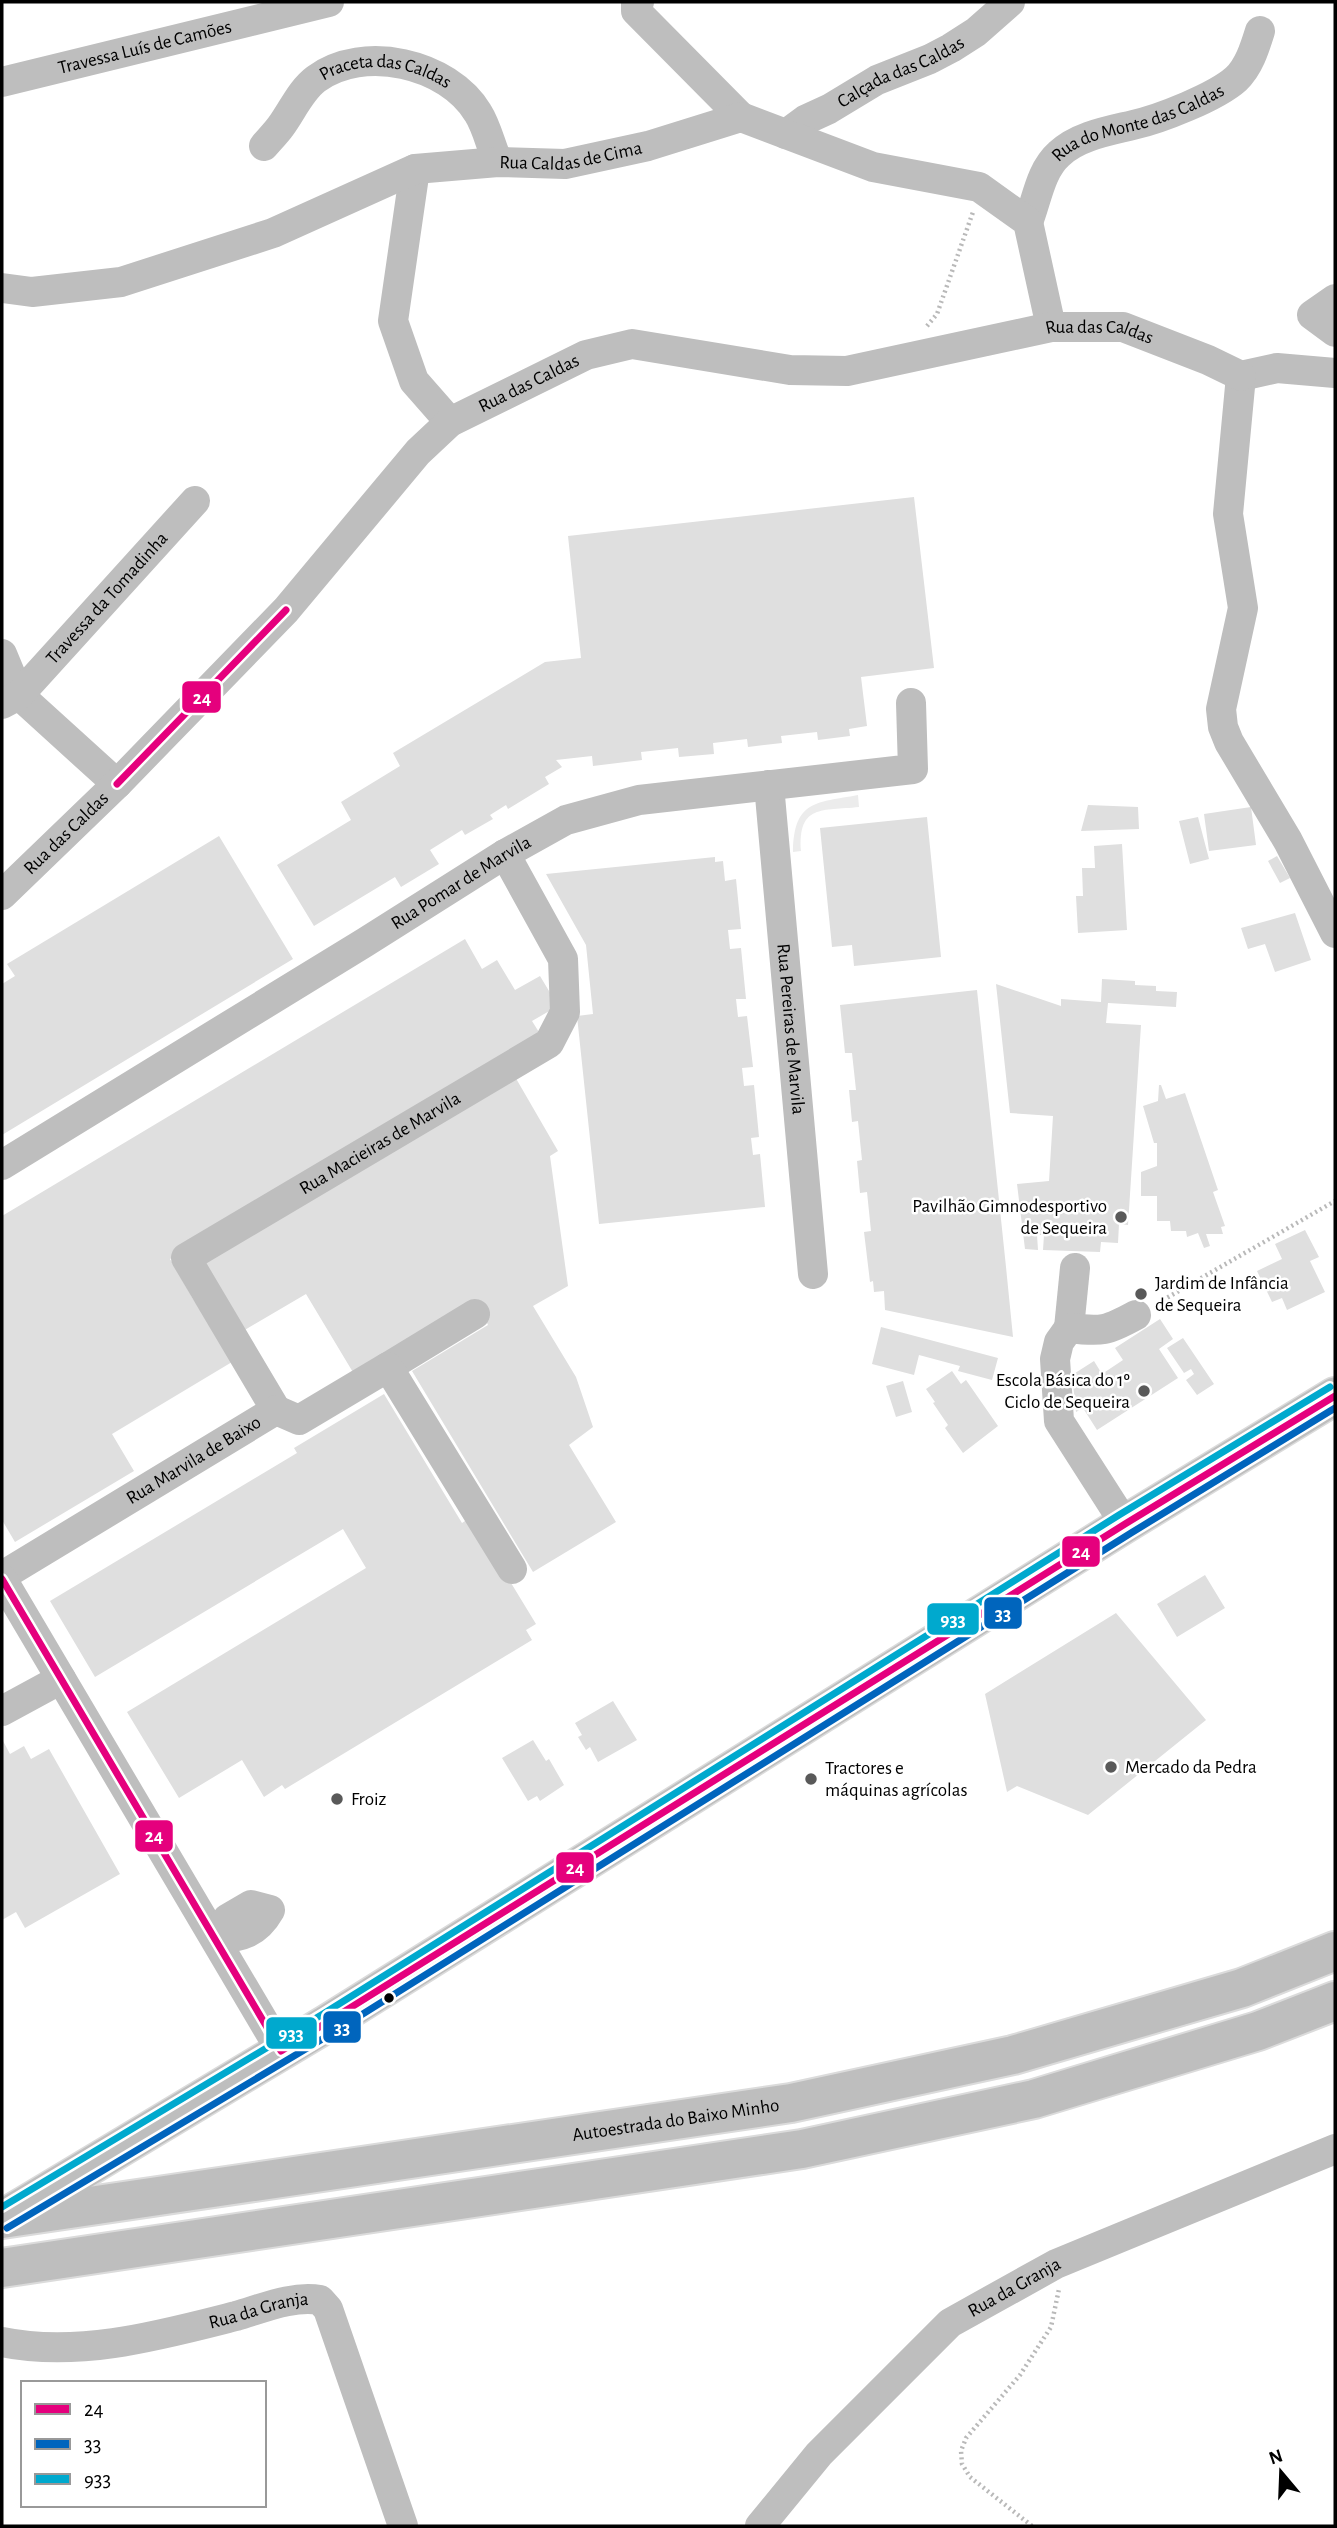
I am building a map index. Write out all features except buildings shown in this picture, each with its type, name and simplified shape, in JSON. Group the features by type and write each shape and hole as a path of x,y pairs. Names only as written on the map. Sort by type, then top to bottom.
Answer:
{"highway":[{"name":"Autoestrada do Baixo Minho","path":"2,2219 792,2103 1013,2055 1242,1988 1335,1951"},
{"path":"2,2268 802,2149 1034,2099 1258,2031 1335,2001"}],"main road":[{"path":"2,2219 281,2051 1125,1524 1335,1396"}],"street":[{"name":"Travessa Luís de Camões","path":"2,82 329,2"},
{"path":"639,2 636,4 636,11 741,117 873,167 979,187 1028,222 1051,327"},
{"name":"Calçada das Caldas","path":"786,134 805,120 877,80 951,48 976,32 1010,2"},
{"name":"Rua do Monte das Caldas","path":"1028,222 1041,183 1059,153 1082,139 1169,113 1217,90 1236,78 1252,55 1260,31"},
{"name":"Praceta das Caldas","path":"264,146 315,79 343,65 370,59 401,64 438,75 458,91 478,112 498,163"},
{"name":"Rua Caldas de Cima","path":"2,288 32,292 121,282 273,233 415,169 498,163 565,164 648,146 741,117"},
{"path":"415,169 393,321 414,381 450,422"},
{"path":"1335,299 1312,315 1335,332"},
{"name":"Rua das Caldas","path":"3,895 117,784 286,610 418,452 450,422 586,355 632,344 790,370 847,371 1051,327 1124,327 1241,376"},
{"path":"1335,373 1277,368 1241,376 1228,514 1243,608 1222,709 1223,727 1228,742 1288,841 1335,933"},
{"name":"Travessa da Tomadinha","path":"10,700 195,501"},
{"path":"2,654 10,700 117,784"},
{"name":"Rua Pomar de Marvila","path":"2,1165 505,854 566,820 639,800 913,769 911,703"},
{"name":"Rua Pereiras de Marvila","path":"769,785 813,1274"},
{"name":"Rua Macieiras de Marvila","path":"276,1410 186,1258 549,1043 565,1012 563,959 505,854"},
{"path":"1075,1268 1069,1328 1059,1342 1055,1359 1059,1420 1125,1524"},
{"name":"Rua Marvila de Baixo","path":"2,1578 276,1410 299,1420 475,1314"},
{"path":"1069,1328 1097,1331 1112,1329 1136,1315"},
{"path":"388,1367 512,1569"},
{"path":"2,1578 281,2051"},
{"path":"2,1711 61,1679"},
{"name":"Rua da Granja","path":"760,2526 818,2454 950,2323 1056,2264 1335,2149"},
{"name":"Rua da Granja","path":"2,2342 38,2347 96,2346 299,2300 320,2300 327,2309 403,2526"}],"path":[{"path":"919,329 930,324 937,314 972,215 979,187"},
{"path":"1136,1315 1335,1201"},
{"path":"1032,2526 970,2476 962,2464 961,2451 966,2438 1020,2375 1051,2327 1059,2296 1056,2264"}],"shaded area":[{"path":"858,795 859,807 824,810 808,817 801,836 801,851 793,852 794,835 803,813 819,803"}],"transit line":[{"name":"24","path":"117,784 286,610"},
{"name":"933","path":"2,2207 323,2014 1119,1515 1330,1387"},
{"name":"24","path":"2,1579 281,2051 1125,1524 1335,1396"},
{"name":"33","path":"7,2228 334,2032 1335,1408"}],"place":[{"name":"Pavilhão Gimnodesportivo de Sequeira","path":"1121,1217"},
{"name":"Jardim de Infância de Sequeira","path":"1141,1294"},
{"name":"Escola Básica do 1º Ciclo de Sequeira","path":"1144,1391"},
{"name":"Mercado da Pedra","path":"1111,1767"},
{"name":"Tractores e máquinas agrícolas","path":"811,1779"},
{"name":"Froiz","path":"337,1799"}]}
